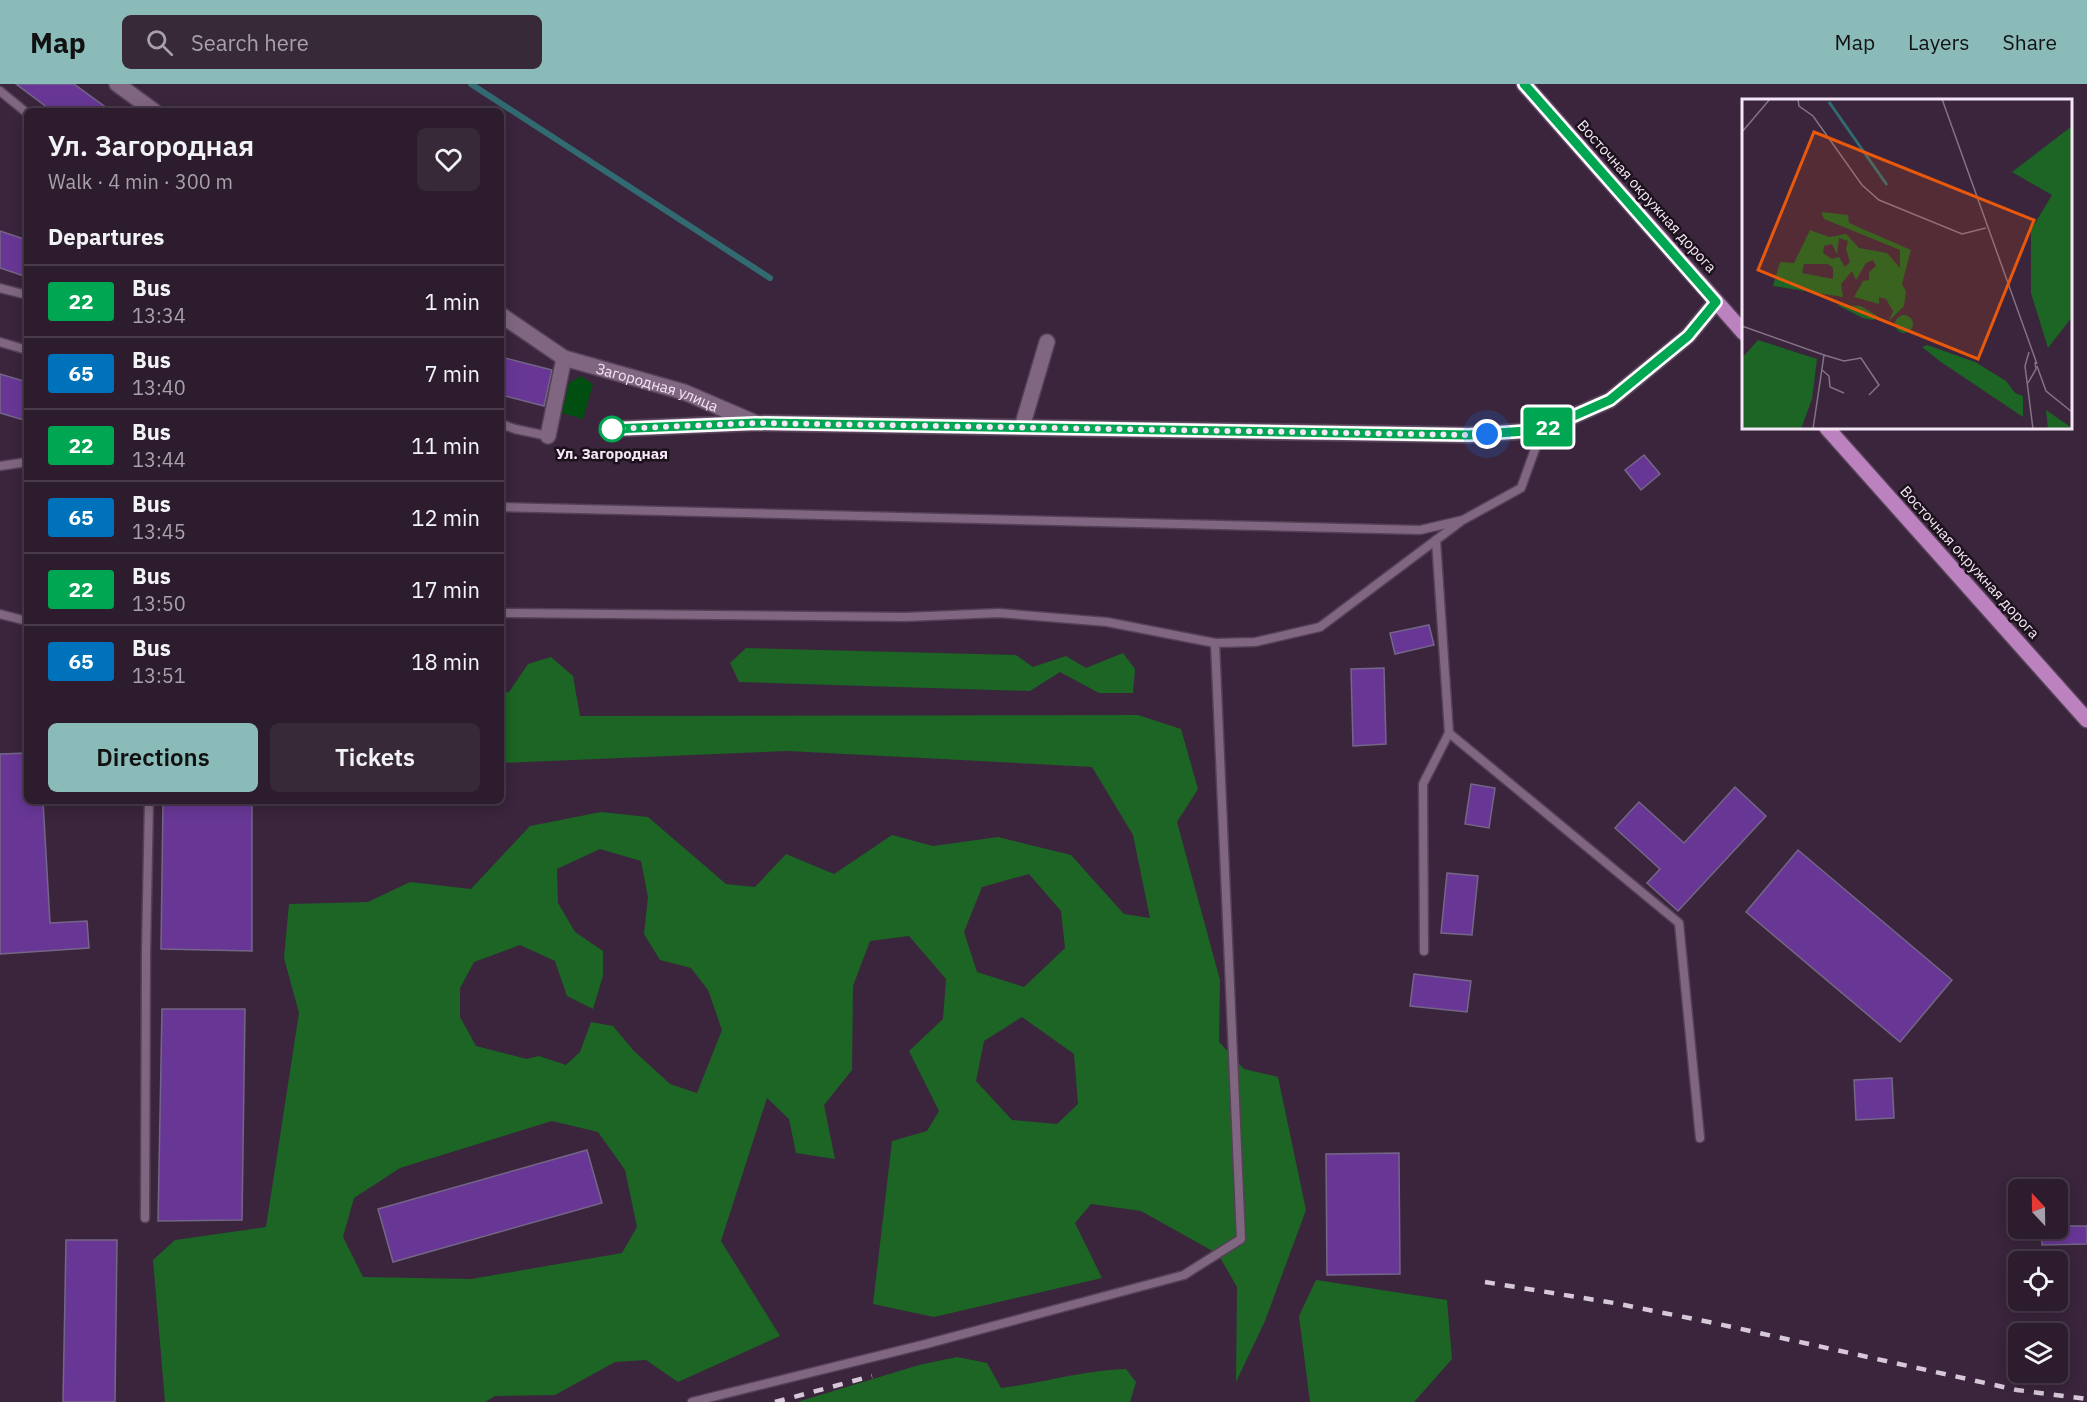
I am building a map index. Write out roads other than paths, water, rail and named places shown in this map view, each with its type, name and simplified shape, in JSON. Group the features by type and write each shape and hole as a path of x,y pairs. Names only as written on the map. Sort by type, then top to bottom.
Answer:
{"main road":[{"name":"Восточная окружная дорога","path":"1524,84 1742,332"},
{"name":"Восточная окружная дорога","path":"1828,429 2087,720"}],"street":[{"path":"117,84 150,108"},
{"name":"Загородная улица","path":"504,317 564,358 684,392 756,423 1469,435 1542,430 1610,400 1688,336 1716,302"},
{"path":"1022,427 1047,342"},
{"path":"548,436 564,358"},
{"path":"612,429 756,423"}],"lane":[{"path":"0,91 24,111"},
{"path":"0,288 24,294"},
{"path":"0,342 24,349"},
{"path":"504,425 548,436"},
{"path":"504,613 905,617 999,613 1107,622 1215,643 1255,642 1320,627 1462,520 1521,488 1542,430"},
{"path":"0,465 24,462"},
{"path":"504,507 1420,530 1462,520"},
{"path":"1424,951 1423,784 1449,733 1436,540"},
{"path":"0,614 24,620"},
{"path":"692,1402 926,1344 1184,1275 1241,1239 1215,643"},
{"path":"1449,733 1679,923 1700,1138"},
{"path":"145,1218 149,804"}],"waterway":[{"path":"471,84 770,278"}],"railway":[{"path":"1485,1282 1614,1303 1714,1323 2017,1390 2087,1399"},
{"path":"775,1402 872,1376"}],"place":[{"name":"Ул. Загородная","path":"612,429"}]}
